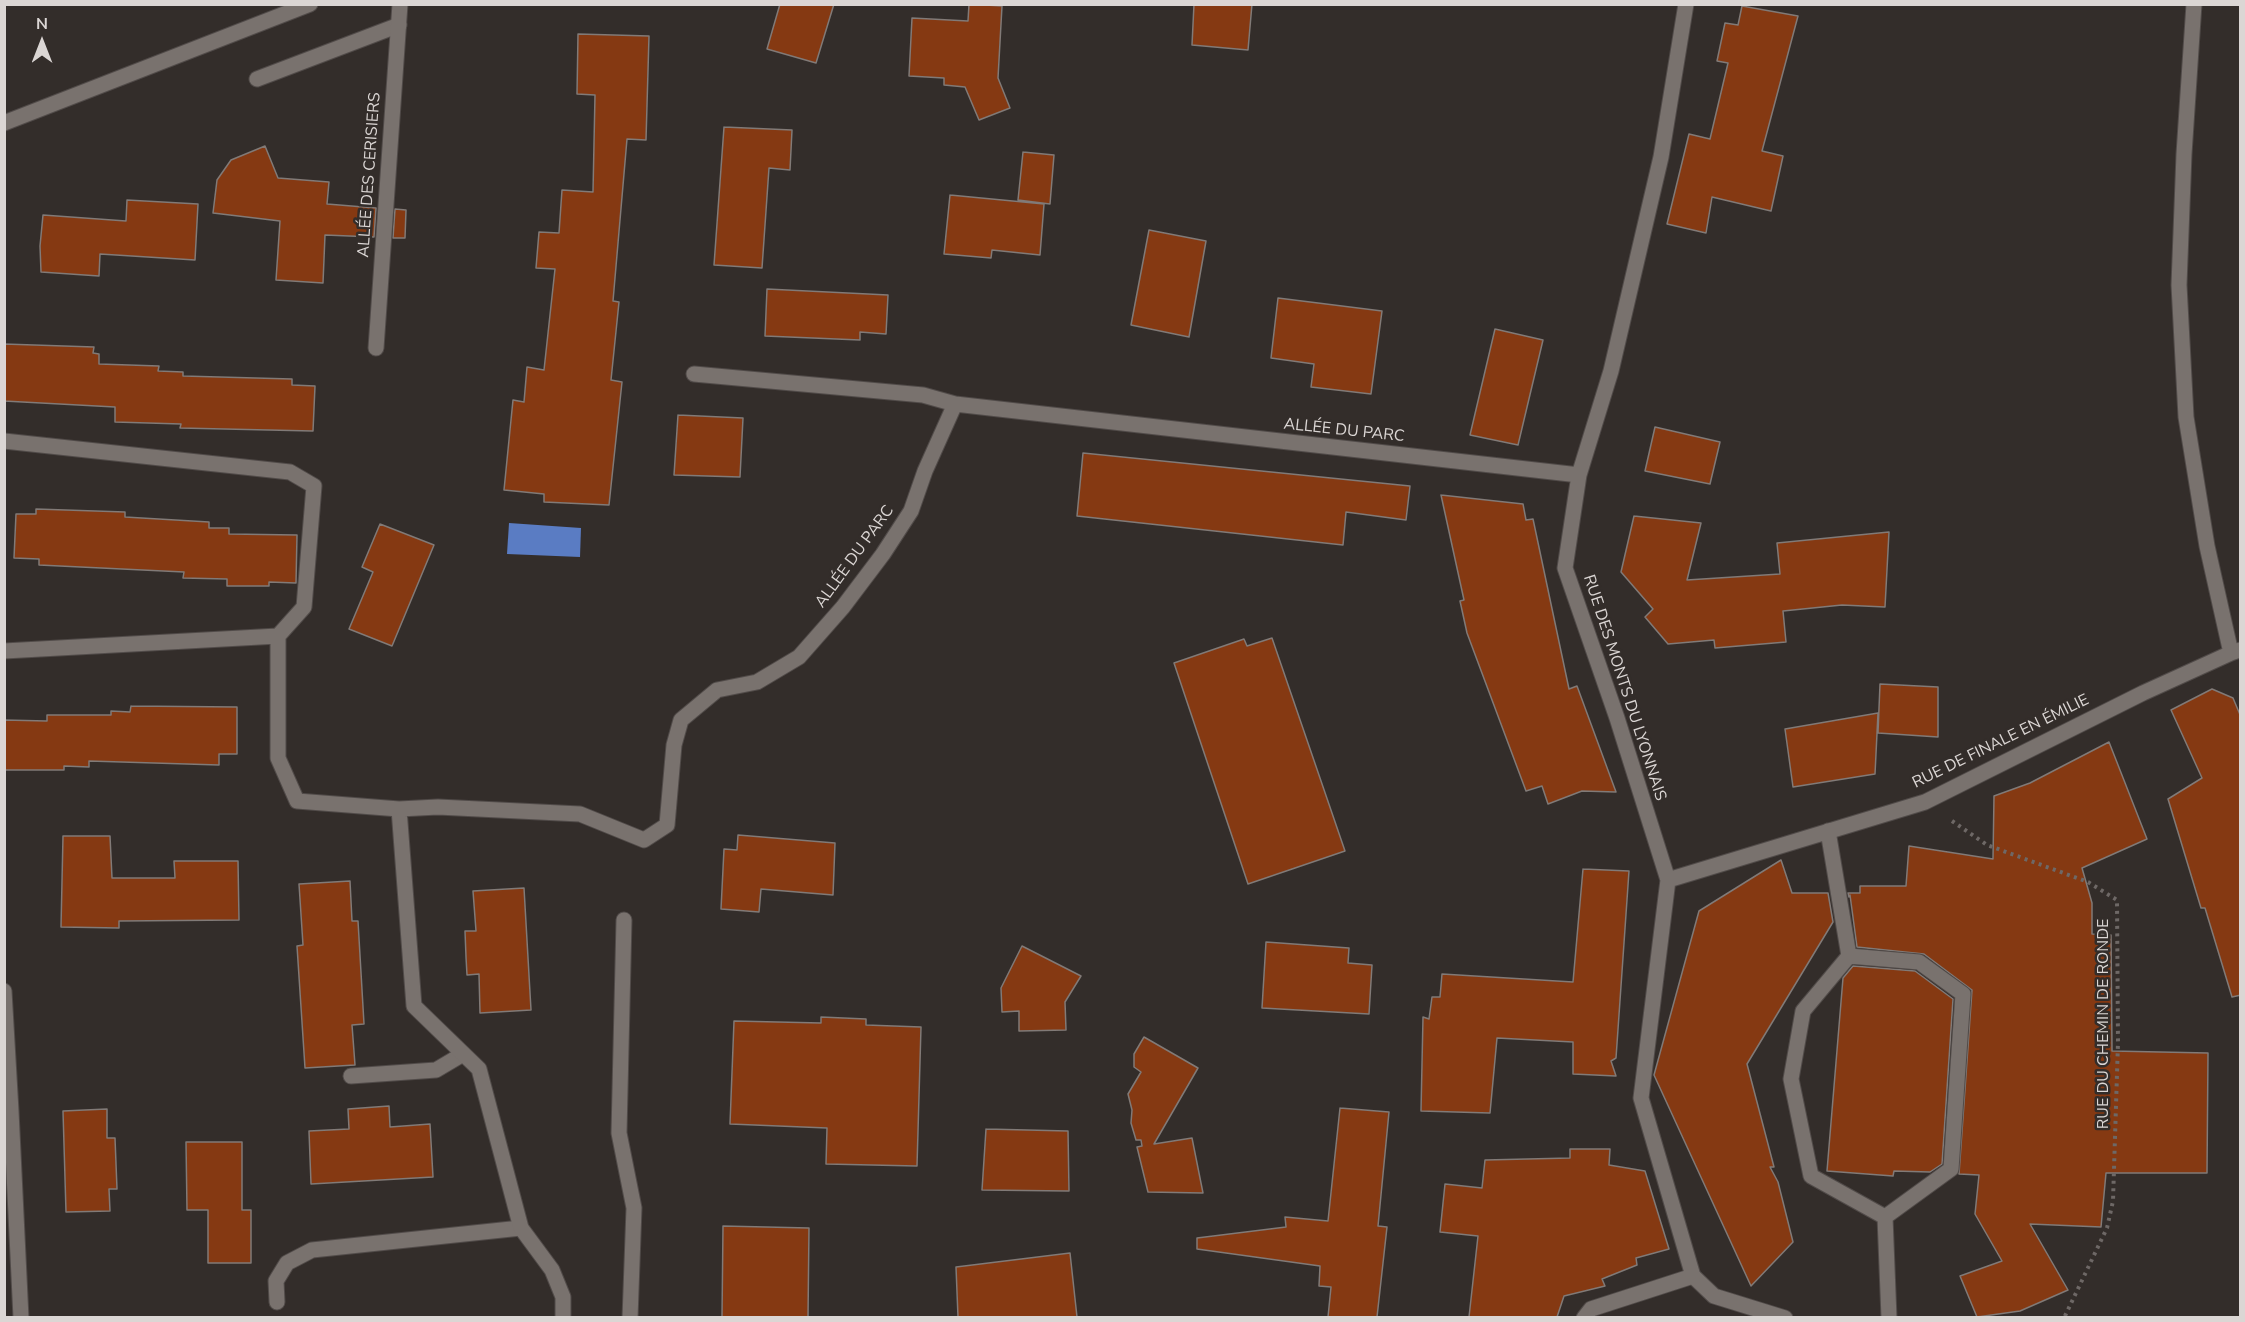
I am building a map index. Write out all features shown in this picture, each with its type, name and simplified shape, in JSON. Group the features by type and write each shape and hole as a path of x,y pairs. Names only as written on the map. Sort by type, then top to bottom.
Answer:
{"street":[{"path":"4,123 310,4"},
{"name":"ALLÉE DES CERISIERS","path":"376,348 400,4"},
{"name":"RUE DES MONTS DU LYONNAIS","path":"1686,4 1661,158 1611,371 1579,475 1565,568 1617,718 1668,880 1641,1098 1693,1276"},
{"path":"2194,4 2184,154 2179,297 2186,417 2207,546 2236,652"},
{"path":"257,79 399,25"},
{"path":"694,374 923,395 955,404"},
{"name":"ALLÉE DU PARC","path":"399,809 438,807 580,814 644,840 667,825 674,745 681,720 717,690 757,682 799,657 843,607 911,511 925,471 955,404 1579,475"},
{"path":"4,441 290,472 314,486 304,607 278,636 278,758 297,801 399,809 414,1006 478,1070 521,1228 552,1270 563,1297 563,1317"},
{"path":"4,651 278,636"},
{"name":"RUE DE FINALE EN ÉMILIE","path":"1668,880 1925,802 2143,693 2236,652"},
{"path":"1828,831 1849,956 1803,1011 1791,1079 1811,1176 1886,1217"},
{"path":"624,920 619,1133 634,1208 630,1317"},
{"path":"1849,956 1919,962 1963,994 1951,1169 1886,1217"},
{"path":"4,991 8,1112 21,1317"},
{"path":"351,1076 436,1070 463,1054"},
{"path":"1886,1217 1890,1317"},
{"path":"277,1302 276,1281 287,1263 312,1250 521,1228"},
{"path":"1584,1317 1591,1309 1693,1276 1714,1296 1785,1317"}],"path":[{"name":"RUE DU CHEMIN DE RONDE","path":"1925,802 1987,845 2088,882 2116,900 2118,1042 2113,1202 2107,1228 2064,1317"}],"water":[{"path":"509,523 581,528 580,557 507,554"}],"building":[{"path":"780,4 834,4 816,63 767,49"},
{"path":"969,4 1002,6 998,78 1010,108 979,120 965,87 944,85 944,78 909,76 912,18 968,21"},
{"path":"1194,4 1252,4 1248,50 1192,45"},
{"path":"1742,6 1798,16 1762,151 1783,156 1771,211 1712,197 1706,233 1667,224 1689,134 1710,139 1728,63 1717,61 1725,23 1738,25"},
{"path":"578,34 649,36 646,140 627,139 613,301 619,302 611,380 622,382 609,505 544,502 544,494 504,490 513,400 524,402 527,367 544,370 555,269 536,268 539,232 559,233 562,190 593,192 595,95 577,94"},
{"path":"724,127 792,130 790,170 769,168 762,268 714,265"},
{"path":"265,146 278,178 329,182 327,204 376,208 374,237 325,235 323,283 276,280 280,221 213,213 217,180 231,160"},
{"path":"1023,152 1054,155 1050,204 1018,200"},
{"path":"950,195 1044,204 1040,255 992,250 991,258 944,254"},
{"path":"127,200 198,204 195,260 100,254 99,276 41,272 40,246 43,215 126,221"},
{"path":"395,209 406,210 405,238 393,238"},
{"path":"1149,230 1206,241 1189,337 1131,325"},
{"path":"767,289 888,295 886,334 860,332 860,340 765,336"},
{"path":"1278,298 1382,311 1371,394 1311,387 1314,364 1271,358"},
{"path":"1495,329 1543,340 1518,445 1470,435"},
{"path":"4,344 94,347 93,353 99,354 99,364 159,366 158,371 183,372 183,376 292,379 292,385 315,386 313,431 180,428 181,424 115,422 115,407 4,401"},
{"path":"678,415 743,418 740,477 674,475"},
{"path":"1655,427 1720,442 1710,484 1645,471"},
{"path":"1083,453 1410,486 1406,520 1346,512 1343,545 1077,516"},
{"path":"1441,495 1523,504 1526,520 1533,519 1569,689 1577,686 1616,792 1582,791 1548,804 1542,786 1526,791 1467,633 1460,601 1464,600"},
{"path":"36,509 125,512 125,517 209,522 209,528 229,528 229,534 297,535 296,583 269,582 269,586 227,586 227,579 183,578 184,572 39,565 39,559 14,558 16,514 36,514"},
{"path":"1634,516 1701,523 1687,580 1780,574 1777,543 1889,532 1885,607 1842,605 1783,611 1786,642 1715,648 1714,640 1668,644 1645,617 1653,609 1621,572"},
{"path":"380,524 434,545 392,646 349,629 373,572 362,567"},
{"path":"1272,638 1345,851 1248,884 1174,663 1244,639 1247,646"},
{"path":"1880,684 1938,687 1938,737 1878,733"},
{"path":"2212,689 2233,698 2241,717 2241,995 2232,997 2205,908 2201,908 2168,799 2202,778 2171,710"},
{"path":"131,706 237,707 237,754 219,754 219,765 89,761 89,767 64,766 64,770 4,770 4,720 47,721 47,715 111,715 111,711 130,712"},
{"path":"1878,713 1875,774 1793,787 1785,729"},
{"path":"2109,742 2147,839 2082,868 2092,903 2092,934 2111,935 2112,1051 2208,1053 2207,1173 2106,1173 2101,1227 2030,1224 2068,1290 2020,1311 1977,1317 1960,1276 2002,1261 1975,1214 1979,1175 1959,1174 1972,990 1924,954 1857,947 1848,893 1860,893 1860,886 1906,886 1909,846 1993,859 1994,796 2030,783"},
{"path":"738,835 835,843 833,895 761,889 759,912 721,909 724,849 737,850"},
{"path":"63,836 110,836 112,878 175,878 174,861 238,861 239,920 119,921 119,928 61,927"},
{"path":"1781,860 1792,893 1828,893 1833,922 1747,1064 1774,1167 1770,1167 1778,1182 1793,1242 1751,1286 1654,1075 1699,911"},
{"path":"1583,869 1629,871 1616,1058 1611,1061 1616,1076 1573,1074 1573,1042 1497,1038 1490,1113 1421,1111 1423,1017 1429,1019 1432,997 1440,997 1442,974 1573,982"},
{"path":"350,881 352,921 358,921 364,1024 352,1025 355,1065 305,1068 297,946 303,945 299,884"},
{"path":"524,888 531,1010 480,1013 479,974 467,975 465,931 476,931 473,891"},
{"path":"1266,942 1349,948 1348,963 1372,965 1369,1014 1262,1008"},
{"path":"1022,946 1081,976 1065,1002 1066,1030 1019,1031 1019,1011 1002,1012 1001,988"},
{"path":"1853,966 1915,971 1953,999 1942,1164 1930,1172 1894,1171 1893,1176 1827,1171 1843,978"},
{"path":"821,1017 866,1019 866,1025 921,1027 917,1166 826,1164 827,1128 730,1124 734,1021 821,1023"},
{"path":"1144,1037 1198,1068 1154,1144 1192,1138 1203,1193 1148,1192 1137,1147 1142,1146 1141,1140 1136,1140 1131,1123 1132,1110 1128,1094 1141,1072 1134,1067 1134,1054"},
{"path":"389,1106 390,1127 430,1124 433,1177 311,1184 309,1131 349,1129 348,1109"},
{"path":"1340,1108 1389,1112 1378,1226 1387,1227 1377,1317 1328,1317 1331,1287 1319,1286 1320,1266 1197,1249 1197,1238 1286,1227 1285,1217 1328,1221"},
{"path":"107,1109 107,1138 115,1138 117,1189 109,1189 110,1211 66,1212 63,1111"},
{"path":"986,1129 1068,1131 1069,1191 982,1190"},
{"path":"186,1142 242,1142 242,1210 251,1210 251,1263 208,1263 208,1210 187,1210"},
{"path":"1570,1149 1610,1149 1609,1165 1645,1171 1669,1249 1636,1258 1637,1265 1602,1279 1605,1286 1564,1296 1557,1317 1469,1317 1478,1236 1440,1232 1445,1184 1482,1188 1485,1160 1570,1158"},
{"path":"723,1226 809,1228 808,1317 722,1317"},
{"path":"1070,1253 1077,1317 958,1317 956,1267"}]}
